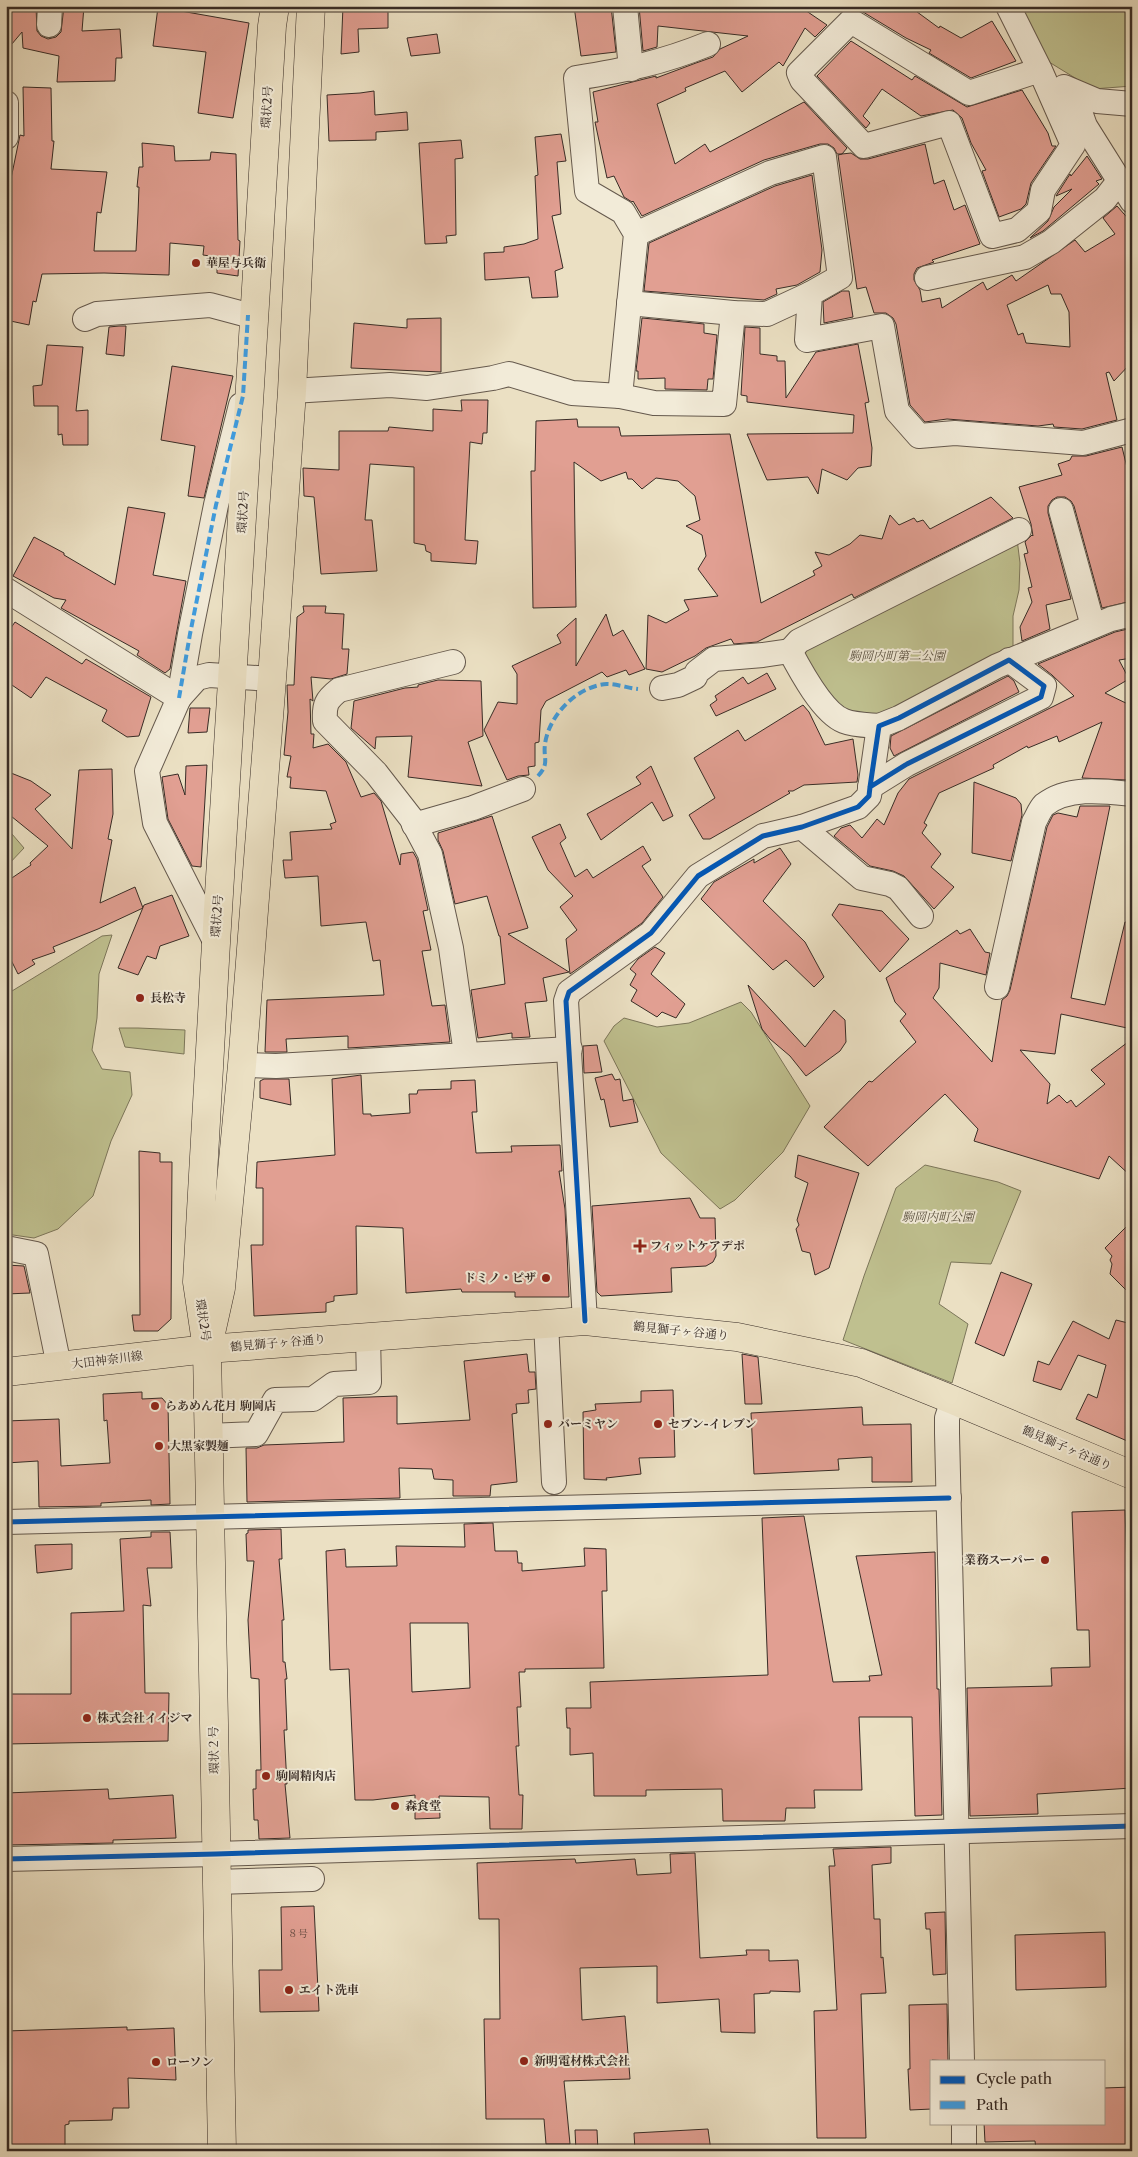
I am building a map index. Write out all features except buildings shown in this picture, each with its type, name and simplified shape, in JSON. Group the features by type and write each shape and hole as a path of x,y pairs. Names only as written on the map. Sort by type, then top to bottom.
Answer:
{"main road":[{"name":"環状2号","path":"207,1349 197,1282 233,677 252,316 272,26 275,6"},
{"name":"環状2号","path":"207,1349 220,1288 242,1065 272,679 292,391 310,6"},
{"name":"鶴見獅子ヶ谷通り","path":"207,1349 585,1321 746,1339 860,1364 953,1400 1132,1475"},
{"name":"大田神奈川線","path":"6,1372 207,1349"},
{"name":"環状２号","path":"207,1349 222,2151"}],"street":[{"path":"625,6 631,69"},
{"path":"1008,6 1040,70 1073,145 1043,190 1039,211 1017,230 992,236 949,123 864,146 802,80 799,73 851,22 969,92 1040,70"},
{"path":"620,396 636,234 623,212 587,192 576,78 631,69 672,58 708,44"},
{"path":"1040,70 1072,92 1098,101 1132,104"},
{"path":"1072,92 1085,126 1132,201"},
{"path":"6,103 6,137"},
{"path":"629,303 733,313 767,314 810,294 840,277 824,157 770,173 636,234"},
{"path":"927,278 1025,257 1051,242 1105,199 1119,181"},
{"path":"810,294 807,340 882,326 897,411 919,436 955,433 1083,443 1132,430"},
{"path":"85,318 97,314 210,305 252,316 243,396 216,505 179,698 147,770 155,823 216,942"},
{"path":"292,391 390,385 427,388 509,374 572,393 620,396 654,403 724,404 733,313"},
{"path":"1061,510 1093,626"},
{"path":"662,688 678,685 695,677 697,672 714,659 790,651 800,642 1019,530"},
{"path":"6,590 179,698"},
{"path":"790,651 808,684 825,705 843,721 879,726 899,718 1010,660 1110,619 1132,614"},
{"path":"870,787 907,764 1041,697 1044,686 1010,660"},
{"path":"452,662 339,690 328,698 325,721 376,773 414,824 430,854 451,948 466,1054"},
{"path":"179,698 197,678 209,675 272,679"},
{"path":"585,1321 566,1001 569,992 651,933 698,876 763,836 802,827 858,807 869,796 879,726"},
{"path":"414,824 473,808 522,789"},
{"path":"997,987 1034,822 1043,806 1065,794 1106,791 1132,794"},
{"path":"802,827 862,878 890,884 898,888 921,916"},
{"path":"242,1065 276,1066 570,1049"},
{"path":"6,1248 36,1254 59,1366"},
{"path":"546,1323 554,1482"},
{"path":"208,1436 256,1434 276,1400 313,1399 334,1384 369,1382 368,1336"},
{"path":"953,1400 947,1418 962,2060"},
{"path":"6,1522 949,1498"},
{"path":"6,1859 1132,1826"},
{"path":"216,1882 312,1879"},
{"path":"964,2124 964,2151"}],"green space":[{"path":"1019,6 1132,6 1132,86 1093,89 1049,62"},
{"name":"駒岡内町第二公園","path":"1017,539 1020,563 1019,590 1013,616 1013,651 878,720 846,714 800,654"},
{"path":"6,827 24,848 6,867"},
{"path":"112,935 99,974 97,1018 92,1050 102,1069 130,1072 132,1095 111,1141 93,1196 58,1229 34,1238 6,1234 6,979 12,991 102,936"},
{"path":"741,1002 751,1012 810,1106 783,1152 735,1200 720,1209 661,1153 604,1041 614,1026 624,1018 657,1027 689,1023"},
{"path":"119,1028 185,1030 184,1054 125,1047"},
{"name":"駒岡内町公園","path":"925,1165 998,1182 1021,1191 991,1264 951,1262 939,1304 968,1324 952,1383 843,1340 896,1188"}],"marked path":[{"path":"179,698 216,505 243,396 248,315"},
{"path":"538,776 544,768 545,744 552,723 558,713 575,696 585,690 607,684 638,689"}],"cycle path":[{"path":"585,1321 566,1001 569,992 651,933 698,876 763,836 802,827 858,807 869,796 870,787 879,726 899,718 1009,660 1044,686 1041,697 907,764 870,787"},
{"path":"6,1522 949,1498"},
{"path":"6,1859 1132,1826"}],"place":[{"name":"華屋与兵衛","path":"196,263"},
{"name":"長松寺","path":"140,998"},
{"name":"フィットケアデポ","path":"640,1246"},
{"name":"ドミノ・ピザ","path":"546,1278"},
{"name":"らあめん花月 駒岡店","path":"155,1406"},
{"name":"バーミヤン","path":"548,1424"},
{"name":"セブン-イレブン","path":"658,1424"},
{"name":"大黒家製麺","path":"159,1446"},
{"name":"業務スーパー","path":"1045,1560"},
{"name":"株式会社イイジマ","path":"87,1718"},
{"name":"駒岡精肉店","path":"266,1776"},
{"name":"森食堂","path":"395,1806"},
{"name":"エイト洗車","path":"289,1990"},
{"name":"新明電材株式会社","path":"524,2061"},
{"name":"ローソン","path":"156,2062"}]}
